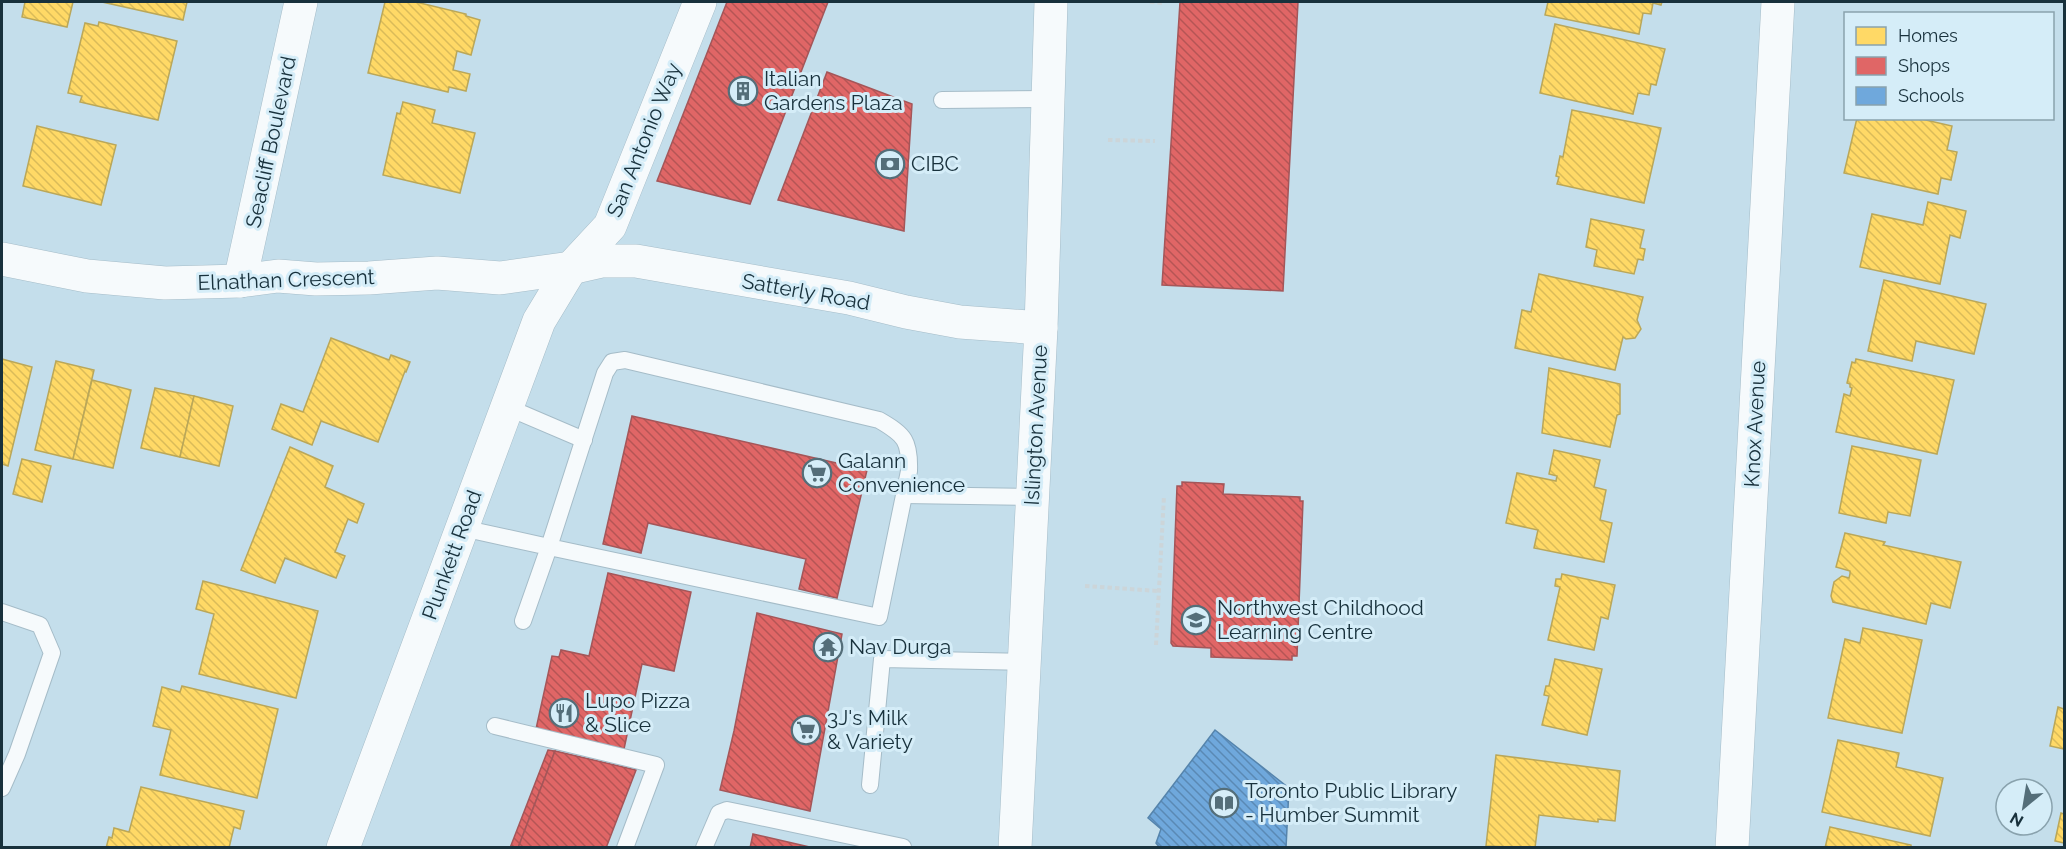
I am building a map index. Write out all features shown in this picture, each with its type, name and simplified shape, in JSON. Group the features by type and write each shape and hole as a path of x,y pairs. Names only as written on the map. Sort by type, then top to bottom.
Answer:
{"street":[{"name":"Seacliff Boulevard","path":"240,281 301,2"},
{"name":"San Antonio Way","path":"572,268 610,226 700,2"},
{"name":"Islington Avenue","path":"1015,848 1041,328 1052,2"},
{"name":"Knox Avenue","path":"1732,848 1779,2"},
{"name":"Elnathan Crescent","path":"2,259 99,277 165,283 240,281 278,276 316,279 437,273 500,278 572,268"},
{"name":"Satterly Road","path":"572,268 602,261 636,261 849,298 960,322 1041,328"},
{"name":"Plunkett Road","path":"343,848 539,321 572,268"}],"lane":[{"path":"942,100 1048,99"},
{"path":"462,528 549,547 879,617 909,463 910,454 906,440 898,431 879,420 639,362 625,360 612,362 605,373 549,547 523,621"},
{"path":"507,407 584,440"},
{"path":"904,495 1032,497"},
{"path":"2,612 40,625 52,653 17,754 2,788"},
{"path":"870,785 882,659 1024,662"},
{"path":"495,726 656,765 626,848"},
{"path":"704,848 719,813 727,810 905,847"}],"path":[{"path":"1150,2 1162,3"},
{"path":"1108,140 1155,141"},
{"path":"1156,645 1164,496"},
{"path":"1085,586 1158,591"}],"building: Homes":[{"path":"25,2 73,2 67,27 22,17"},
{"path":"102,2 187,2 183,20"},
{"path":"385,2 416,2 466,14 466,16 480,20 471,55 457,51 453,70 470,74 466,91 449,87 448,92 368,73"},
{"path":"1548,2 1662,2 1661,5 1653,3 1651,14 1643,13 1639,34 1545,15"},
{"path":"99,22 177,41 158,120 80,102 82,96 68,93 85,23 98,26"},
{"path":"1555,24 1665,49 1656,85 1651,84 1649,95 1638,93 1633,114 1540,93"},
{"path":"403,102 435,110 432,123 475,133 460,193 383,175 397,113 400,114"},
{"path":"1572,110 1661,128 1644,203 1557,184 1559,177 1556,176 1560,156 1563,157"},
{"path":"1857,120 1926,120 1952,126 1947,150 1957,152 1951,180 1941,178 1938,194 1844,173"},
{"path":"37,126 116,145 101,205 23,186"},
{"path":"1928,202 1966,211 1960,238 1950,235 1940,284 1860,267 1872,214 1923,225"},
{"path":"1591,219 1644,230 1640,248 1645,249 1643,260 1638,259 1634,274 1594,266 1597,250 1586,247"},
{"path":"1539,274 1643,297 1637,320 1641,329 1635,338 1623,337 1615,370 1515,348 1522,310 1531,312"},
{"path":"1884,280 1986,304 1974,354 1916,341 1912,361 1868,351"},
{"path":"331,338 389,360 391,355 410,362 378,442 321,421 312,445 272,429 281,404 303,412"},
{"path":"2,359 32,367 8,466 2,464"},
{"path":"1856,359 1954,380 1937,454 1836,432 1844,394 1850,396 1852,388 1847,383 1852,362 1855,363"},
{"path":"56,361 94,370 73,459 35,450"},
{"path":"1549,368 1620,384 1620,414 1617,415 1610,447 1542,433"},
{"path":"92,380 131,390 113,468 73,459"},
{"path":"155,388 194,396 180,457 141,448"},
{"path":"194,396 233,406 219,466 180,457"},
{"path":"1852,446 1921,460 1910,516 1888,512 1886,523 1839,513"},
{"path":"290,447 333,466 325,487 364,504 357,523 348,519 335,552 345,556 336,578 285,558 275,583 241,570"},
{"path":"1554,450 1600,460 1594,487 1606,490 1600,520 1612,523 1604,562 1534,548 1538,530 1506,523 1517,473 1556,481 1557,476 1549,474"},
{"path":"22,459 51,466 42,502 13,494"},
{"path":"1845,533 1885,542 1883,545 1961,562 1950,608 1931,603 1926,624 1833,602 1831,596 1834,582 1842,576 1849,578 1850,574 1850,571 1836,567"},
{"path":"1562,574 1615,585 1608,619 1601,617 1594,650 1548,640 1560,587 1555,586 1556,579 1561,579"},
{"path":"203,581 318,611 296,698 199,674 214,614 196,609"},
{"path":"1863,628 1922,640 1902,733 1828,718 1845,639 1860,643"},
{"path":"1555,659 1602,669 1587,735 1542,725 1549,696 1544,695 1546,686 1549,686"},
{"path":"182,686 278,709 257,798 160,775 171,730 153,726 162,687 180,692"},
{"path":"2058,707 2064,709 2064,749 2050,746"},
{"path":"1838,740 1899,753 1896,767 1943,778 1930,836 1822,812"},
{"path":"1496,755 1620,771 1615,821 1598,819 1598,822 1539,815 1535,848 1486,846"},
{"path":"141,787 244,811 240,829 234,827 229,848 106,848 109,837 112,838 114,828 129,832"},
{"path":"2061,813 2064,814 2064,843 2055,841"},
{"path":"1830,827 1911,845 1911,848 1825,848"}],"building: Shops":[{"name":"Italian Gardens Plaza","path":"727,2 828,2 750,204 657,181"},
{"path":"1180,2 1298,2 1283,291 1162,285"},
{"path":"827,72 912,104 904,231 778,200"},
{"path":"632,416 867,470 837,598 799,589 806,559 648,523 641,553 603,544"},
{"path":"1182,482 1224,484 1223,494 1300,497 1300,501 1303,501 1297,656 1292,656 1292,660 1211,657 1211,648 1173,646 1171,643 1177,486 1182,486"},
{"path":"608,573 691,592 674,671 642,664 624,749 536,729 552,656 559,657 561,650 589,656"},
{"path":"757,613 842,634 810,811 720,790"},
{"path":"548,750 555,751 518,848 510,848"},
{"path":"555,751 636,770 606,848 518,848"},
{"path":"753,834 814,848 750,848"}],"building: Schools":[{"name":"Toronto Public Library - Humber Summit","path":"1215,730 1289,788 1286,848 1160,848 1156,843 1161,829 1148,818"}],"place":[{"name":"Italian Gardens Plaza","path":"743,91"},
{"name":"CIBC","path":"890,164"},
{"name":"Galann Convenience","path":"817,473"},
{"name":"Northwest Childhood Learning Centre","path":"1196,620"},
{"name":"Nav Durga","path":"828,647"},
{"name":"Lupo Pizza & Slice","path":"564,713"},
{"name":"3J's Milk & Variety","path":"806,730"},
{"name":"Toronto Public Library - Humber Summit","path":"1224,803"}]}
